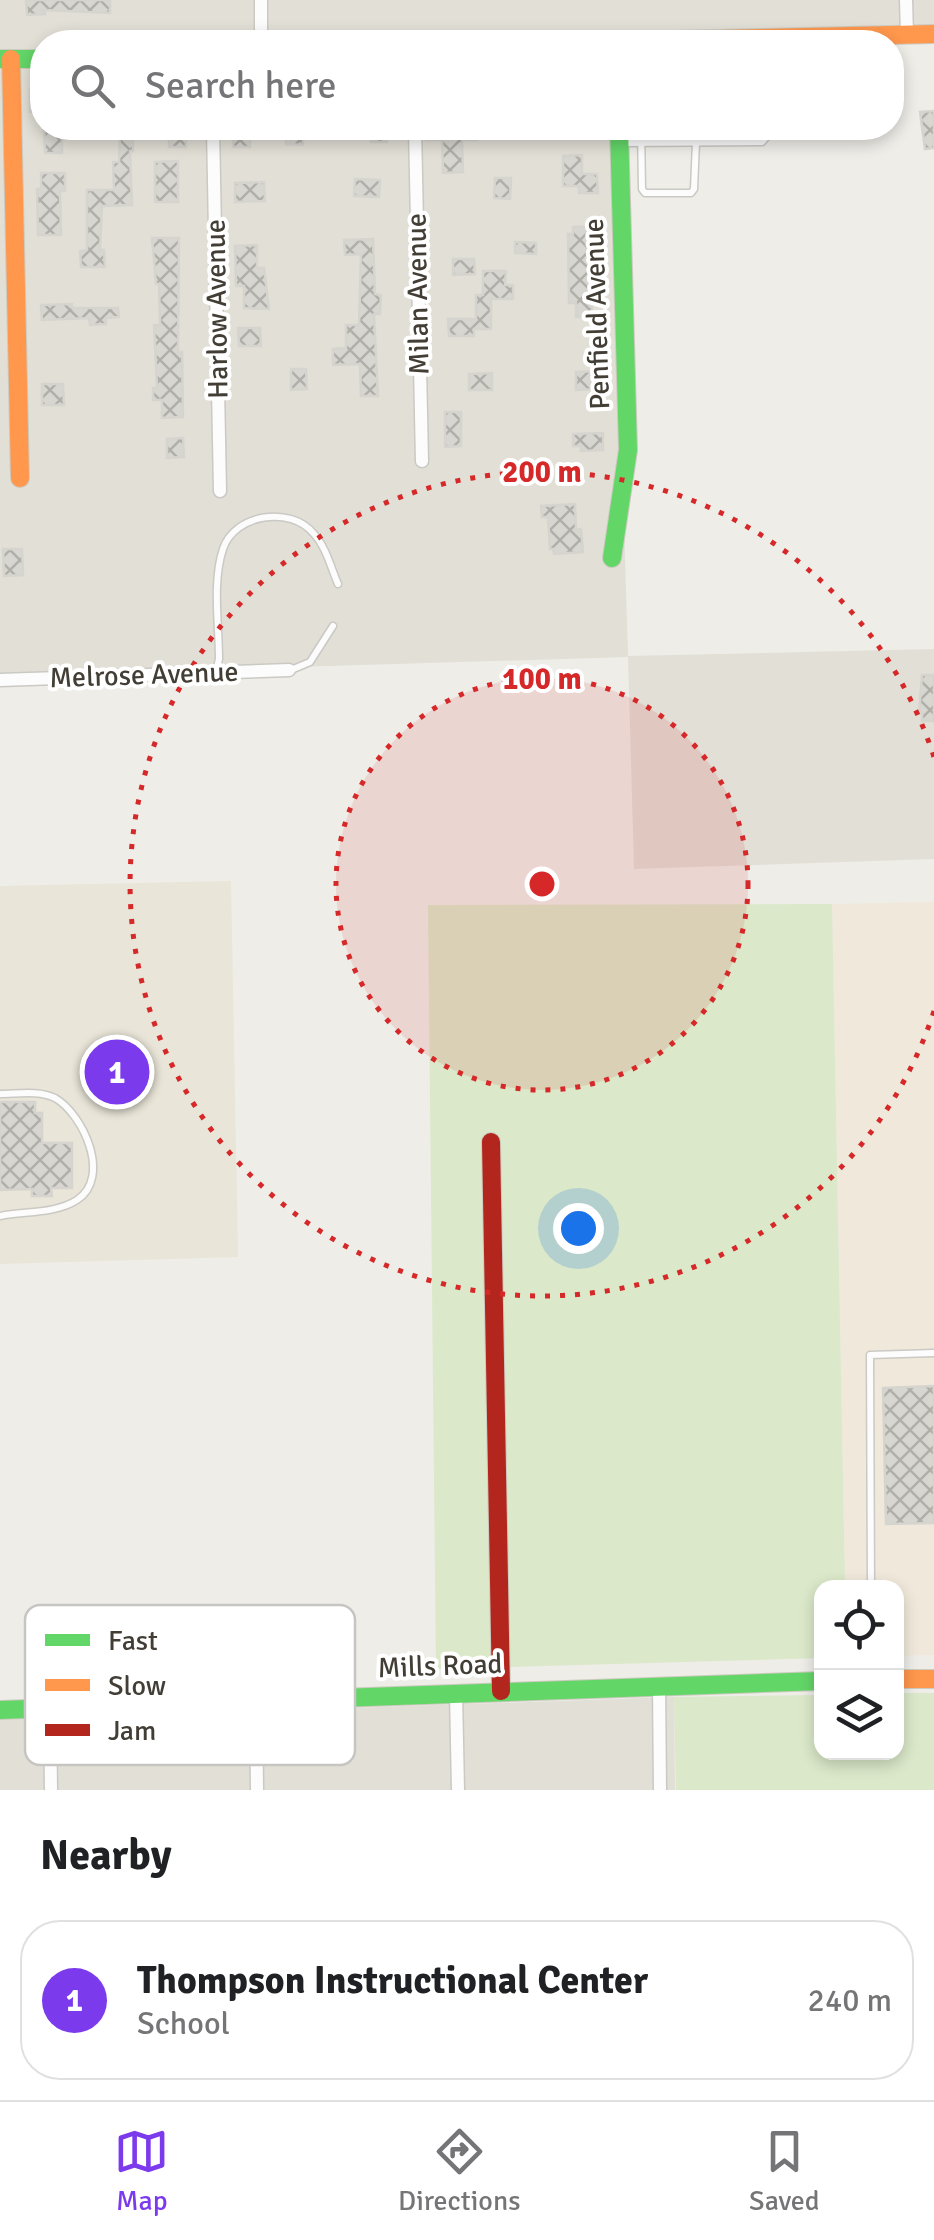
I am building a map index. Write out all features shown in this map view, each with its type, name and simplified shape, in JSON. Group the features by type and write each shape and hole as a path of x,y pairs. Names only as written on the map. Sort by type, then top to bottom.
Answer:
{"street":[{"path":"261,0 261,30"},
{"path":"906,0 907,35"},
{"path":"904,35 934,34"},
{"path":"20,478 5,59 30,58"},
{"name":"Harlow Avenue","path":"214,140 220,491"},
{"name":"Milan Avenue","path":"415,140 422,461"},
{"name":"Penfield Avenue","path":"612,558 628,450 619,140"},
{"name":"Melrose Avenue","path":"0,680 288,670"},
{"path":"491,1142 501,1692"},
{"path":"904,1680 934,1678"},
{"name":"Mills Road","path":"355,1697 814,1681"},
{"path":"658,1685 660,1790"},
{"path":"456,1693 458,1790"},
{"name":"Mills Road","path":"0,1710 25,1710"},
{"path":"51,1765 51,1790"},
{"path":"257,1765 257,1790"}],"lane":[{"path":"635,140 764,140"},
{"path":"641,142 645,193 690,194 694,189 696,142"},
{"path":"216,673 220,556 230,532 240,524 272,518 303,524 320,543 338,584"},
{"path":"288,670 310,662 333,626"},
{"path":"0,1094 41,1094 62,1103 86,1133 92,1168 89,1184 78,1200 51,1210 0,1216"},
{"path":"870,1580 870,1355 934,1353"}],"shaded area":[{"path":"0,0 934,0 934,26 800,30 30,30 30,51 0,52"},
{"path":"30,59 30,140 612,140 628,656 934,649 934,859 634,869 628,657 0,676 0,60"},
{"path":"231,881 238,1257 0,1264 0,886"},
{"path":"934,902 934,1655 904,1656 904,1580 845,1580 832,904"},
{"path":"674,1697 675,1790 0,1790 0,1720 25,1719 25,1765 355,1765 355,1708"}],"green space":[{"path":"832,904 845,1580 814,1580 814,1658 436,1669 428,905"},
{"path":"904,1693 934,1693 934,1790 676,1790 674,1697 814,1695 814,1760 904,1760"}],"building":[{"path":"26,0 110,0 110,13 45,10 45,14 27,15"},
{"path":"934,111 934,148 925,149 920,112"},
{"path":"44,140 62,140 62,153 45,153"},
{"path":"120,140 133,140 132,205 102,206 100,250 104,250 105,267 81,267 80,251 87,250 87,190 114,190 113,162 119,162"},
{"path":"169,140 186,140 186,147 169,147"},
{"path":"233,140 250,140 250,147 233,147"},
{"path":"286,140 303,140 303,145 286,144"},
{"path":"442,140 462,140 463,172 443,173"},
{"path":"582,155 582,174 597,174 598,193 579,193 579,186 563,186 563,156"},
{"path":"178,161 178,202 155,202 155,162"},
{"path":"41,173 65,173 65,191 60,191 61,235 38,235 37,189 41,189"},
{"path":"495,178 511,178 510,199 494,198"},
{"path":"355,179 380,180 379,197 354,196"},
{"path":"264,182 265,201 235,202 235,183"},
{"path":"600,226 601,243 592,243 592,317 576,317 576,303 569,303 568,234 573,234 573,227"},
{"path":"152,238 179,238 178,352 182,352 183,417 162,418 162,400 153,400 153,388 157,388 154,325 160,325"},
{"path":"373,239 375,294 381,295 380,314 374,314 378,396 361,396 360,364 333,365 333,349 346,348 346,325 359,325 361,254 345,255 344,240"},
{"path":"515,242 536,243 536,254 515,253"},
{"path":"257,245 257,268 264,268 269,309 244,308 244,286 236,286 235,246"},
{"path":"453,259 474,259 475,274 453,275"},
{"path":"483,271 506,271 505,285 513,285 513,299 491,299 491,329 474,329 474,336 449,336 448,319 476,319 476,295 483,295"},
{"path":"72,304 72,308 118,308 119,317 106,318 106,324 90,325 89,318 42,320 41,305"},
{"path":"238,328 260,328 261,346 239,346"},
{"path":"291,369 306,369 307,389 291,390"},
{"path":"598,371 599,389 576,390 576,372"},
{"path":"492,373 492,390 469,390 469,374"},
{"path":"42,384 63,384 64,405 42,405"},
{"path":"445,412 461,412 461,446 445,447"},
{"path":"603,433 603,450 581,451 581,446 573,446 573,434"},
{"path":"183,438 184,457 167,458 167,439"},
{"path":"575,504 576,530 581,529 583,552 554,554 550,549 548,517 542,517 541,506"},
{"path":"3,549 22,549 23,575 4,576"},
{"path":"922,675 934,675 934,721 922,721 919,713"},
{"path":"0,1102 35,1102 35,1113 42,1113 42,1143 72,1143 72,1188 51,1188 52,1196 32,1196 32,1189 0,1190"},
{"path":"934,1386 934,1523 886,1524 883,1388"}],"traffic: fast":[{"path":"0,59 30,59"},
{"path":"612,558 628,450 619,140"},
{"path":"355,1697 814,1681"},
{"path":"0,1710 25,1709"}],"traffic: slow":[{"path":"904,35 934,34"},
{"path":"11,59 20,478"},
{"path":"904,1679 934,1679"}],"traffic: jam":[{"path":"491,1142 501,1691"}],"place":[{"name":"Thompson Instructional Center","path":"117,1072"}]}
